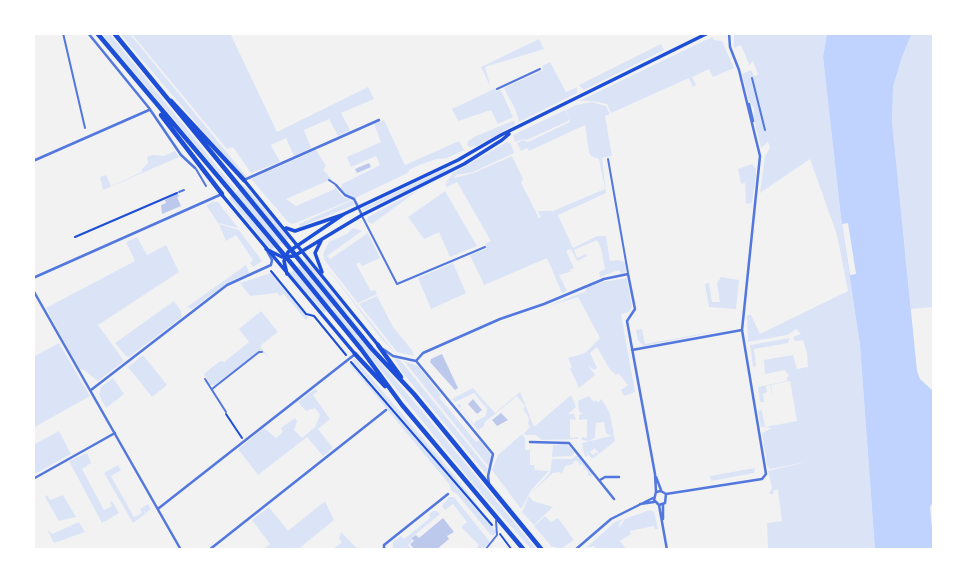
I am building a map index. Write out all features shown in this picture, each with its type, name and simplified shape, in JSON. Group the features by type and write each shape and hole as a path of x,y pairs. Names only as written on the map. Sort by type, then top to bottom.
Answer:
{"main road":[{"path":"97,33 329,310 402,405 524,550"},
{"path":"114,33 239,189 372,349 414,394 542,550"},
{"path":"287,274 284,265 288,252 344,214 708,33"},
{"path":"152,79 284,227 414,394"},
{"path":"151,99 266,249 402,405"},
{"path":"266,249 285,258 302,251 362,215 453,170 509,133"},
{"path":"284,227 295,231 344,214"},
{"path":"326,236 315,253 326,281"}],"street":[{"path":"63,33 85,128"},
{"path":"88,33 150,109 206,186"},
{"path":"667,550 661,505 667,497 765,477 742,330 760,160 751,108 730,47 729,33"},
{"path":"497,89 540,69"},
{"path":"752,78 765,130"},
{"path":"33,161 150,109"},
{"path":"244,180 379,120"},
{"path":"608,159 635,309 627,321 632,350 659,491 667,497"},
{"path":"329,180 345,195 354,199 397,284 485,247"},
{"path":"179,192 184,190"},
{"path":"33,278 222,194"},
{"path":"90,390 220,290 272,262 266,249"},
{"path":"416,361 423,353 500,319 604,279 628,274"},
{"path":"33,289 181,550"},
{"path":"632,350 742,330"},
{"path":"378,345 393,356 420,363 493,456 488,476 489,484"},
{"path":"212,388 262,352"},
{"path":"159,509 355,354"},
{"path":"205,379 226,412"},
{"path":"209,550 386,410"},
{"path":"33,479 115,433"},
{"path":"530,442 569,443 614,499"},
{"path":"600,480 605,477 619,477"},
{"path":"575,549 622,513 654,500 659,491"},
{"path":"378,550 386,549 384,545 448,494"},
{"path":"654,500 661,505"},
{"path":"620,508 622,513"},
{"path":"485,550 498,532 495,516"}],"path":[{"path":"75,237 179,192"},
{"path":"267,266 306,314 314,316 512,550"},
{"path":"226,412 226,416 243,439"}],"shaded area":[{"path":"101,33 109,33 236,190 234,191"},
{"path":"119,33 129,33 247,177 221,152"},
{"path":"131,33 230,33 277,132 368,87 374,99 341,113 350,130 338,136 329,119 304,130 311,148 294,156 286,138 271,145 280,162 251,173 233,147 227,149"},
{"path":"734,33 827,33 823,57 842,226 860,345 875,550 768,548 767,523 782,521 778,490 774,490 773,495 769,493 772,488 768,471 806,462 770,469 767,465 762,433 772,428 761,427 758,411 762,410 765,427 797,421 790,381 771,385 773,400 770,385 766,386 764,402 760,402 758,387 787,381 789,376 785,370 765,374 764,360 793,355 797,369 808,369 807,353 803,340 795,341 793,337 801,334 796,329 787,335 748,342 747,315 751,315 760,334 848,291 837,235 810,159 760,193 765,156 770,148 768,142 761,148 754,108 749,102 742,74 751,70 754,76 758,75 753,61 747,67 749,64 741,45 734,48"},
{"path":"912,33 934,33 934,307 911,309 892,121 893,87"},
{"path":"712,37 722,41 734,68 713,77 709,69 692,77 696,85 693,87 689,78 611,113 607,104 579,101"},
{"path":"539,39 544,49 485,67 491,88 481,67"},
{"path":"661,44 664,50 584,90 579,85"},
{"path":"550,62 566,92 577,87 577,93 519,122 504,88 543,70 542,66"},
{"path":"496,88 497,91 501,90 513,117 498,124 491,110 458,121 452,109"},
{"path":"592,102 606,106 610,114 605,116 612,156 602,158 606,193 558,215 573,248 597,236 606,236 610,261 625,262 626,272 621,274 619,270 600,277 599,272 605,269 597,240 574,250 577,258 586,254 587,256 577,261 571,249 566,251 574,268 559,275 567,291 562,293 547,258 484,285 470,255 486,249 485,244 491,241 457,182 447,187 445,185 452,179 445,184 453,173 507,142 511,144 514,153 454,178 474,173 512,156 523,179 521,183 539,218 541,217 538,211 553,211 605,189 599,159 591,156 589,152 585,125 529,151 527,148 521,151 517,143 523,140 528,142 570,122 566,110"},
{"path":"565,110 568,121 527,140 515,142 513,135"},
{"path":"384,120 405,165 459,141 464,150 447,158 419,165 355,198 346,194 341,188 342,184 380,165 376,156 351,167 347,157 381,142 374,124"},
{"path":"513,121 514,125 477,146 467,145 468,141 476,136"},
{"path":"316,150 326,166 323,170 332,179 286,199 296,206 335,189 334,186 343,197 351,200 293,224 289,223 251,179"},
{"path":"175,151 179,157 103,190 100,177 106,175 111,186 142,172 148,163 147,157 164,156"},
{"path":"461,161 435,177 363,211 363,208"},
{"path":"752,164 756,169 756,176 750,213 751,203 746,204 745,183 741,184 738,169"},
{"path":"244,185 289,239 271,250 229,198"},
{"path":"420,189 372,224 367,221 368,217"},
{"path":"445,191 477,246 450,257 439,232 424,239 408,217"},
{"path":"353,200 354,205 300,227 299,224"},
{"path":"218,202 238,228 218,223 206,205"},
{"path":"219,224 239,230 262,261 253,267 250,263 253,260 236,235 226,241"},
{"path":"353,228 362,231 327,256 330,259 368,233 380,258 362,266 359,262 356,264 371,291 375,290 377,294 358,303 325,261 323,254 329,242 347,234"},
{"path":"137,237 147,255 166,245 179,272 98,325 124,361 98,381 79,369 46,308 135,261 126,242"},
{"path":"319,258 397,355 379,336"},
{"path":"306,260 370,341 338,303 324,313 290,273"},
{"path":"453,263 466,293 431,309 418,278"},
{"path":"246,265 249,273 227,283 192,309 187,307"},
{"path":"271,273 308,318 306,320 284,294 250,296 240,283"},
{"path":"721,277 739,280 736,309 709,307 705,284 709,283 712,302 720,302 717,283"},
{"path":"627,278 632,307 629,312 621,314 635,392 624,396 621,390 628,385 618,373 616,375 609,368 597,347 590,353 597,368 594,370 588,365 595,375 579,388 568,358 585,353 600,338 578,297 548,306 602,282"},
{"path":"377,296 393,327 414,356 397,352 359,304"},
{"path":"174,301 182,317 129,357 126,356 115,343"},
{"path":"334,308 537,550 532,550 475,486 332,310"},
{"path":"261,311 278,332 260,346 270,359 262,351 259,352 215,385 210,385 204,374 249,342 239,329"},
{"path":"734,328 644,346 638,340 636,330 642,329 645,344"},
{"path":"790,338 788,343 754,349 756,366 753,367 750,345"},
{"path":"59,343 90,396 33,428 33,357"},
{"path":"143,355 167,385 152,397 128,367"},
{"path":"394,358 400,360 488,469 486,474 402,372"},
{"path":"355,359 455,476 495,528 352,360"},
{"path":"350,361 496,531 495,535 491,535 456,493 451,491 450,485 350,365"},
{"path":"404,361 418,366 441,395 439,397 476,442 479,440 490,453 492,458 489,467"},
{"path":"113,378 124,394 106,408 99,395 101,387"},
{"path":"473,388 495,413 520,392 534,427 571,395 576,407 568,414 574,414 576,420 570,419 570,438 578,439 542,440 536,435 525,435 530,427 529,418 523,409 525,406 517,396 478,430 457,405 461,404 460,408 474,424 486,416 487,409 474,393 455,402 452,399"},
{"path":"315,389 318,391 313,395 330,419 318,429 333,448 323,456 307,437 258,475 238,449 264,428 276,438 283,432 281,428 295,418 297,421 294,430 302,438 315,427 320,415 315,408 306,411 298,402"},
{"path":"589,396 598,403 601,399 606,406 615,441 599,454 595,448 590,452 593,455 596,452 598,455 592,459 586,451 588,456 585,457 582,443 611,436 606,433 604,422 596,423 595,438 582,440 582,437 587,438 587,419 579,420 579,415 583,413 579,412 578,401"},
{"path":"59,431 71,454 33,475 33,445"},
{"path":"522,434 525,438 525,450 530,450 530,465 534,465 535,470 549,471 532,489 521,509 492,470 498,455"},
{"path":"567,444 575,453 571,456 552,457 553,445"},
{"path":"87,453 91,463 82,469 104,510 112,506 112,501 119,513 102,523 69,461"},
{"path":"577,455 593,474 591,476 587,475 589,473 586,469 583,470 585,468 582,464 574,461 573,464 565,466 562,474 553,473 531,493 550,473 552,459 572,459"},
{"path":"118,465 121,470 111,476 134,517 142,513 140,509 148,504 151,509 146,513 144,510 145,514 133,523 104,473"},
{"path":"755,468 754,473 711,481 710,476"},
{"path":"47,495 50,500 63,495 76,517 59,521 45,497"},
{"path":"529,496 533,501 553,507 534,525 522,512"},
{"path":"449,497 454,497 490,542 482,550 476,549 479,545 461,527 467,522 453,504 445,510 442,506"},
{"path":"325,501 334,520 297,550 263,550 270,544 252,520 269,507 288,531"},
{"path":"650,510 654,512 658,529 654,526 630,531 631,534 620,541 627,550 597,550 594,546 586,548 616,521 624,519 619,528 625,519"},
{"path":"433,511 440,514 411,538 412,541 408,545 412,550 393,550 393,542 401,536 404,539 430,518 429,514"},
{"path":"545,516 551,522 558,518 574,540 561,549 551,546 534,526"},
{"path":"79,522 85,532 54,543 47,529 52,534"},
{"path":"341,532 356,547 364,550 332,550 342,542 339,539"}],"water":[{"path":"827,33 912,33 893,87 892,121 917,371 920,379 934,392 934,500 930,507 934,550 875,550 860,345 842,226 823,57"}],"pier":[{"path":"848,223 856,274 850,275 842,224"}],"building":[{"path":"369,163 371,167 357,173 355,169"},
{"path":"177,194 180,196 177,197 181,206 162,214 161,205"},
{"path":"442,354 458,388 455,390 430,362"},
{"path":"473,399 482,410 477,414 468,404"},
{"path":"501,413 508,420 497,426 492,420"},
{"path":"443,518 454,532 447,536 449,539 436,550 415,550 410,544 414,541 411,538 416,535 419,538"}]}
